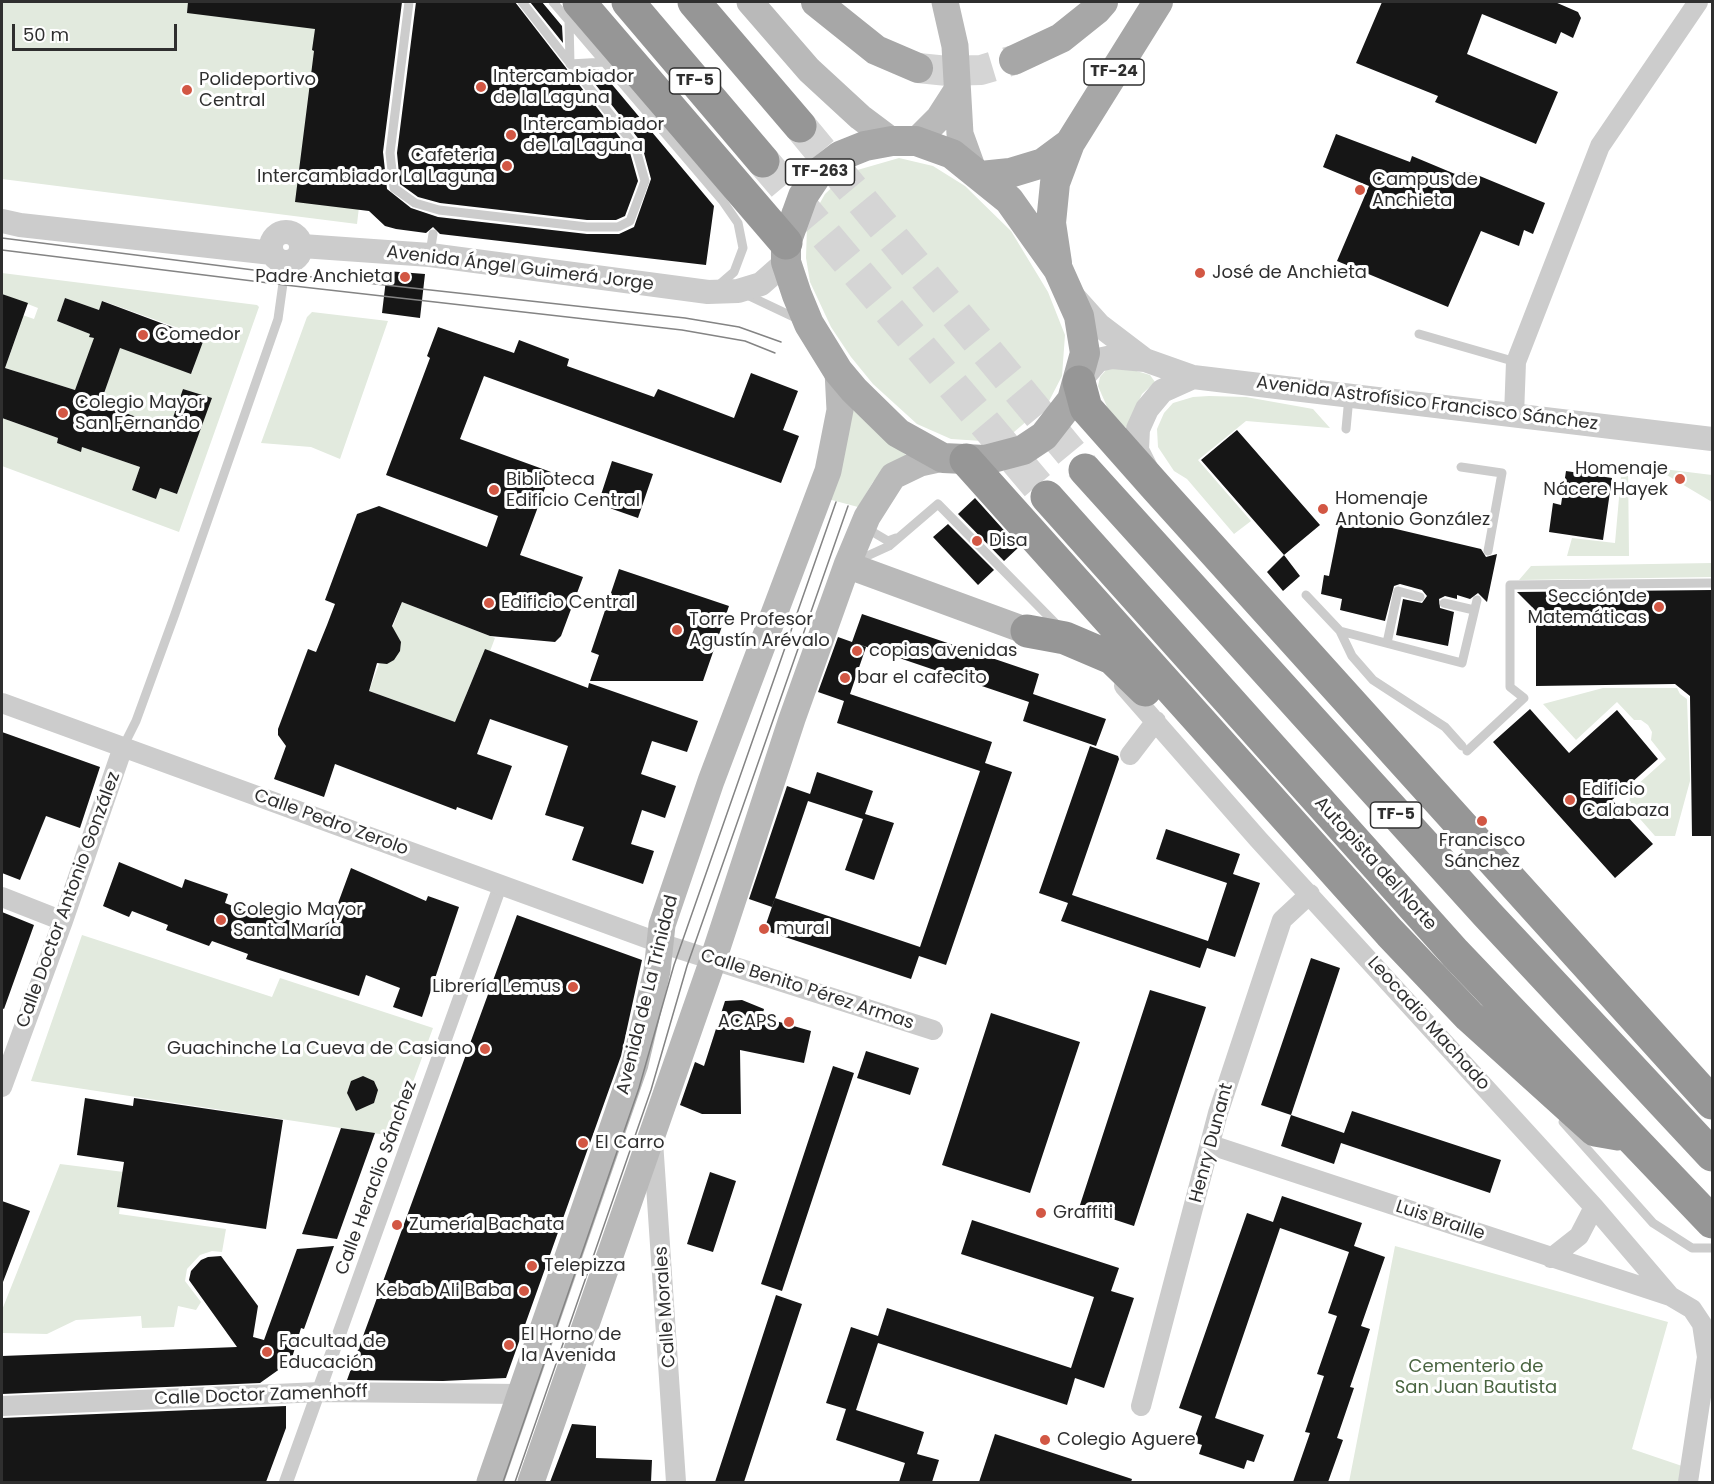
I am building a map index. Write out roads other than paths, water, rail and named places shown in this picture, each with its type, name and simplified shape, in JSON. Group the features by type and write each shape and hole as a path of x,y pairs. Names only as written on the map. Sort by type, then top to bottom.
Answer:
{"highway":[{"name":"TF-5","path":"628,2 763,161"},
{"name":"TF-5","path":"694,2 800,126"},
{"path":"574,11 732,179 786,252"},
{"path":"1079,382 1086,408 1713,1103"},
{"path":"955,459 1468,1016 1595,1130 1630,1136"},
{"name":"TF-5","path":"1084,470 1486,914 1713,1155"},
{"name":"Autopista del Norte","path":"1047,497 1455,953 1713,1222"},
{"path":"1027,631 1112,658 1390,933"}],"main road":[{"path":"531,1482 713,960 792,718 863,526 877,498 893,476 920,463 955,459 1000,458 1023,450 1037,440 1058,420 1072,399 1079,382 1085,353 1079,316 1062,279 1009,200 952,154 904,141 860,117 809,70 750,2"},
{"path":"816,2 876,50 899,62 918,68"},
{"path":"945,2 955,46 960,134 977,173"},
{"path":"1014,60 1061,38 1103,2"},
{"name":"TF-24","path":"1062,279 1051,223 1055,183 1070,143 1158,2"},
{"path":"904,141 939,118 957,90"},
{"name":"TF-263","path":"786,252 803,196 819,172 840,156 865,146 904,141"},
{"name":"TF-24","path":"977,173 1010,173 1043,162 1070,143"},
{"path":"786,252 809,324 838,371 898,433 955,459"},
{"name":"Avenida de La Trinidad","path":"490,1482 635,1064 657,971 670,947 662,925 711,781 828,471 840,410 838,371"},
{"path":"847,565 1027,631"}],"street":[{"path":"1514,415 1516,362 1600,147 1698,2"},
{"name":"Avenida Ángel Guimerá Jorge","path":"2,221 20,225 287,254 432,244 708,292 734,284 761,284 786,252"},
{"name":"Avenida Astrofísico Francisco Sánchez","path":"1062,279 1099,325 1145,360"},
{"name":"Avenida Astrofísico Francisco Sánchez","path":"1079,382 1098,360 1112,357 1145,360 1193,377 1713,439"},
{"path":"1156,487 1137,450 1138,429 1147,409 1162,391 1193,377"},
{"name":"Leocadio Machado","path":"1065,644 1102,666 1156,722 1258,839 1594,1207 1670,1296 1692,1309 1707,1330 1707,1357 1688,1482"},
{"name":"Calle Pedro Zerolo","path":"2,702 670,947"},
{"path":"1130,755 1156,722"},
{"name":"Calle Doctor Antonio González","path":"2,1087 63,921 123,747"},
{"name":"Calle Heraclio Sánchez","path":"286,1482 500,885"},
{"name":"Henry Dunant","path":"1141,1406 1218,1113 1282,920 1310,894"},
{"path":"2,897 63,921"},
{"name":"Calle Benito Pérez Armas","path":"670,947 933,1030"},
{"name":"Calle Morales","path":"652,1132 676,1482"},
{"name":"Luis Braille","path":"1211,1146 1670,1296"},
{"path":"1551,1258 1579,1236 1594,1207"},
{"name":"Calle Doctor Zamenhoff","path":"2,1406 320,1392 520,1394"}],"lane":[{"path":"409,2 389,162 394,188 415,203 439,210 587,227 618,227 630,221 645,181 635,147 522,2"},
{"path":"553,2 574,11 605,62 722,200 738,223 743,248 734,284"},
{"path":"570,64 574,11"},
{"path":"570,64 605,62"},
{"path":"691,164 732,179"},
{"path":"123,747 136,721 175,614 278,319 287,254"},
{"name":"Avenida Ángel Guimerá Jorge","path":"734,284 809,324"},
{"path":"1419,333 1516,362"},
{"path":"1346,429 1350,395"},
{"path":"1461,467 1502,473 1488,551"},
{"path":"847,565 889,546 938,504 1058,625 1065,644"},
{"path":"863,526 888,541 899,538"},
{"path":"1306,595 1340,631 1352,656 1373,680 1445,727 1465,749 1524,699 1510,687 1510,585 1713,583"},
{"path":"1387,644 1398,591 1420,597"},
{"path":"1340,631 1462,663 1476,605 1444,603"},
{"path":"1515,1058 1548,1104"},
{"path":"1555,1113 1653,1223 1692,1248 1713,1248"}],"tunnel":[{"path":"918,68 948,71 981,70 1014,60"},
{"path":"800,126 1085,470"},
{"path":"763,161 1047,497"}],"tram line":[{"path":"2,238 285,274 685,318 739,327 781,342"},
{"path":"2,250 682,330 745,341 775,353"},
{"path":"503,1482 639,1088 674,965 836,502"},
{"path":"515,1482 651,1090 687,966 848,506"}],"place":[{"name":"Intercambiador de la Laguna","path":"481,87"},
{"name":"Polideportivo Central","path":"187,90"},
{"name":"Intercambiador de La Laguna","path":"511,135"},
{"name":"Cafeteria Intercambiador La Laguna","path":"507,166"},
{"name":"Campus de Anchieta","path":"1360,190"},
{"name":"José de Anchieta","path":"1200,273"},
{"name":"Padre Anchieta","path":"405,277"},
{"name":"Comedor","path":"143,335"},
{"name":"Colegio Mayor San Fernando","path":"63,413"},
{"name":"Homenaje Nácere Hayek","path":"1680,479"},
{"name":"Biblioteca Edificio Central","path":"494,490"},
{"name":"Homenaje Antonio González","path":"1323,509"},
{"name":"Disa","path":"977,541"},
{"name":"Edificio Central","path":"489,603"},
{"name":"Sección de Matemáticas","path":"1659,607"},
{"name":"Torre Profesor Agustín Arévalo","path":"677,630"},
{"name":"copias avenidas","path":"857,651"},
{"name":"bar el cafecito","path":"845,678"},
{"name":"Edificio Calabaza","path":"1570,800"},
{"name":"Francisco Sánchez","path":"1482,821"},
{"name":"Colegio Mayor Santa María","path":"221,920"},
{"name":"mural","path":"764,929"},
{"name":"Librería Lemus","path":"573,987"},
{"name":"ACAPS","path":"789,1022"},
{"name":"Guachinche La Cueva de Casiano","path":"485,1049"},
{"name":"El Carro","path":"583,1143"},
{"name":"Graffiti","path":"1041,1213"},
{"name":"Zumería Bachata","path":"397,1225"},
{"name":"Telepizza","path":"532,1266"},
{"name":"Kebab Ali Baba","path":"524,1291"},
{"name":"El Horno de la Avenida","path":"509,1345"},
{"name":"Facultad de Educación","path":"267,1352"},
{"name":"Colegio Aguere","path":"1045,1440"}],"park label":[{"name":"Cementerio de San Juan Bautista","path":"1476,1377"}]}
